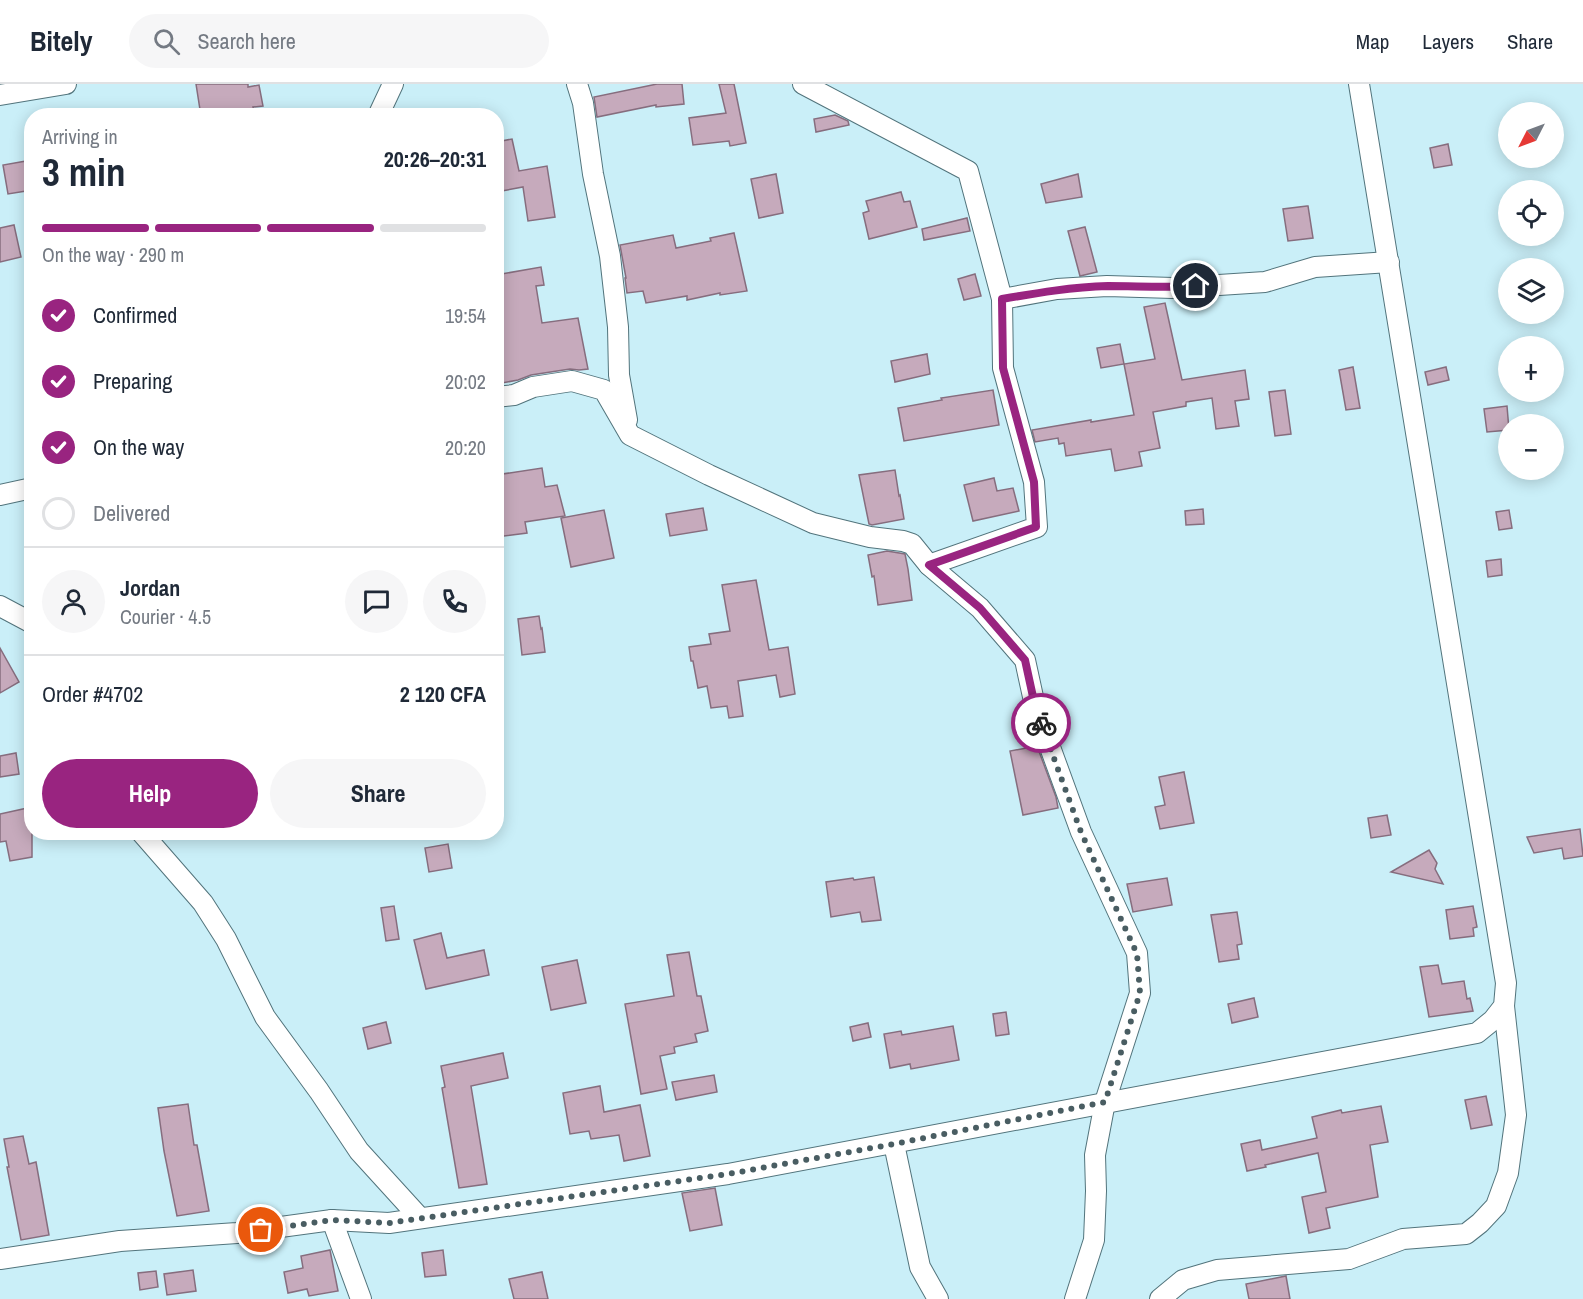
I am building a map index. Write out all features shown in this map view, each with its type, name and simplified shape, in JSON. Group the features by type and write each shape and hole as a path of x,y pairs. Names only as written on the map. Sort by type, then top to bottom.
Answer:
{"street":[{"path":"0,95 66,84"},
{"path":"382,108 393,84"},
{"path":"577,84 583,104 593,174 610,256 618,327 619,375 630,435"},
{"path":"803,84 968,171 1002,299 1003,368 1034,482 1036,527 929,565"},
{"path":"1160,1299 1183,1280 1217,1270 1349,1259 1403,1239 1466,1234 1496,1206 1508,1173 1516,1115 1504,1006 1506,983 1359,84"},
{"path":"1002,299 1057,289 1107,286 1173,288 1265,282 1314,267 1389,262"},
{"path":"504,396 514,395 533,387 572,381 604,390 630,435 709,475 813,523 870,537 912,544 929,565 980,608 1025,660 1035,706 1081,832 1137,954 1140,993 1105,1102 1095,1155 1095,1240 1075,1299"},
{"path":"0,495 24,490"},
{"path":"0,606 24,619"},
{"path":"148,840 203,903 226,939 265,1017 359,1151 420,1218"},
{"path":"0,1259 120,1241 237,1233 332,1220 389,1223 728,1174 1477,1033 1504,1006"},
{"path":"894,1144 920,1267 938,1299"},
{"path":"332,1220 361,1299"}],"building":[{"path":"196,84 248,84 248,87 259,85 263,106 200,108"},
{"path":"657,84 682,84 684,104 656,107 656,105 597,117 594,97"},
{"path":"719,84 734,84 746,143 730,146 729,141 693,145 689,118 726,113"},
{"path":"835,115 848,121 849,125 816,132 814,119"},
{"path":"512,139 519,171 547,166 555,217 528,221 523,187 504,191 504,140"},
{"path":"1448,144 1452,165 1434,168 1430,148"},
{"path":"24,161 24,191 8,194 3,165"},
{"path":"776,174 783,213 759,218 751,179"},
{"path":"1078,174 1082,197 1046,203 1041,184"},
{"path":"901,192 904,202 910,201 917,227 869,239 863,213 869,211 866,201"},
{"path":"1308,206 1313,238 1288,241 1283,209"},
{"path":"967,218 970,231 924,240 922,229"},
{"path":"14,225 21,257 0,262 0,228"},
{"path":"1085,227 1097,272 1080,276 1068,231"},
{"path":"734,233 747,291 720,295 720,293 687,300 687,296 646,303 643,291 627,293 620,245 673,235 676,248 711,241 710,238"},
{"path":"541,267 544,285 536,286 542,323 578,318 588,369 570,369 531,375 504,383 504,274"},
{"path":"975,274 981,296 964,300 958,279"},
{"path":"1165,303 1182,380 1245,370 1249,399 1235,401 1239,426 1216,429 1212,398 1186,402 1186,406 1153,412 1160,448 1139,452 1142,466 1115,471 1111,449 1066,456 1064,443 1059,444 1058,438 1035,442 1032,430 1134,415 1124,364 1155,359 1144,307"},
{"path":"1120,344 1124,364 1101,368 1097,348"},
{"path":"927,354 930,374 895,382 891,361"},
{"path":"1353,367 1360,408 1346,410 1339,370"},
{"path":"1446,367 1449,380 1428,385 1425,372"},
{"path":"993,390 999,425 904,441 898,408 942,400 941,398"},
{"path":"1285,390 1291,434 1275,436 1269,392"},
{"path":"1507,406 1508,414 1498,414 1498,431 1487,432 1484,409"},
{"path":"542,468 545,487 557,485 565,516 525,522 527,533 504,536 504,474"},
{"path":"895,470 904,519 869,524 859,475"},
{"path":"994,478 997,491 1013,488 1019,511 973,521 964,485"},
{"path":"703,508 707,530 670,536 666,514"},
{"path":"1203,509 1204,524 1186,525 1185,511"},
{"path":"604,510 614,558 571,567 561,518"},
{"path":"1509,510 1512,528 1499,530 1496,512"},
{"path":"887,551 905,554 912,600 878,605 868,555"},
{"path":"1501,559 1502,575 1488,577 1486,561"},
{"path":"756,580 769,650 788,647 795,694 780,697 776,675 738,681 743,716 729,718 727,706 711,708 707,686 698,688 689,647 711,644 709,634 730,631 722,585"},
{"path":"539,616 545,652 522,655 518,619"},
{"path":"0,648 19,682 0,693"},
{"path":"1037,746 1058,808 1023,815 1010,751"},
{"path":"16,753 19,774 0,777 0,756"},
{"path":"1184,772 1194,823 1160,829 1155,807 1165,805 1159,777"},
{"path":"24,809 24,840 32,840 32,857 10,861 6,841 0,842 0,814"},
{"path":"1387,815 1391,835 1371,838 1368,818"},
{"path":"1580,829 1583,856 1564,859 1562,848 1534,853 1527,837"},
{"path":"448,844 452,868 429,872 425,848"},
{"path":"1429,850 1437,863 1435,869 1443,884 1391,872"},
{"path":"874,877 881,920 862,922 860,912 831,917 826,882"},
{"path":"1167,878 1172,905 1133,912 1127,884"},
{"path":"394,906 399,939 386,941 381,908"},
{"path":"1473,906 1477,927 1473,928 1474,936 1450,939 1446,910"},
{"path":"1237,912 1242,944 1237,945 1239,959 1219,962 1211,915"},
{"path":"441,933 447,958 484,950 489,975 426,989 414,940"},
{"path":"689,952 697,996 701,996 708,1031 695,1034 697,1042 674,1047 675,1053 660,1056 667,1089 641,1094 625,1004 674,996 667,955"},
{"path":"577,960 586,1003 551,1010 542,967"},
{"path":"1438,965 1442,984 1464,981 1467,999 1470,998 1473,1011 1429,1017 1420,967"},
{"path":"1254,998 1258,1017 1232,1023 1228,1004"},
{"path":"1006,1012 1009,1034 996,1036 993,1014"},
{"path":"386,1022 391,1043 368,1049 363,1028"},
{"path":"868,1023 871,1037 853,1041 850,1027"},
{"path":"953,1026 959,1060 911,1069 910,1064 890,1068 884,1034 901,1031 902,1035"},
{"path":"503,1053 508,1078 471,1086 487,1184 459,1188 442,1088 445,1087 441,1066"},
{"path":"714,1075 717,1092 676,1100 672,1082"},
{"path":"600,1086 604,1112 640,1105 650,1156 624,1161 619,1135 591,1139 589,1131 570,1134 563,1093"},
{"path":"1486,1096 1492,1125 1471,1129 1465,1100"},
{"path":"188,1104 194,1145 197,1145 209,1211 177,1216 158,1108"},
{"path":"1381,1106 1388,1142 1370,1145 1378,1197 1326,1208 1330,1228 1309,1233 1302,1197 1326,1192 1318,1153 1247,1171 1241,1144 1260,1140 1262,1150 1317,1138 1312,1117 1341,1110 1342,1113"},
{"path":"23,1136 29,1164 36,1162 49,1235 21,1240 4,1139"},
{"path":"715,1188 722,1225 690,1231 682,1193"},
{"path":"330,1250 338,1291 309,1296 307,1289 288,1293 284,1272 303,1268 301,1256"},
{"path":"443,1250 446,1275 425,1277 422,1253"},
{"path":"193,1270 196,1291 167,1295 164,1274"},
{"path":"156,1271 158,1287 140,1290 138,1273"},
{"path":"542,1272 548,1299 514,1299 509,1279"},
{"path":"1286,1276 1290,1299 1249,1299 1246,1284"}],"way so far":[{"path":"261,1230 332,1220 389,1223 728,1174 1105,1102 1140,993 1137,954 1081,832 1041,723"}],"route":[{"path":"1041,723 1025,660 980,608 929,565 1036,527 1034,482 1003,368 1002,299 1057,289 1107,286 1173,288 1196,286"}]}
